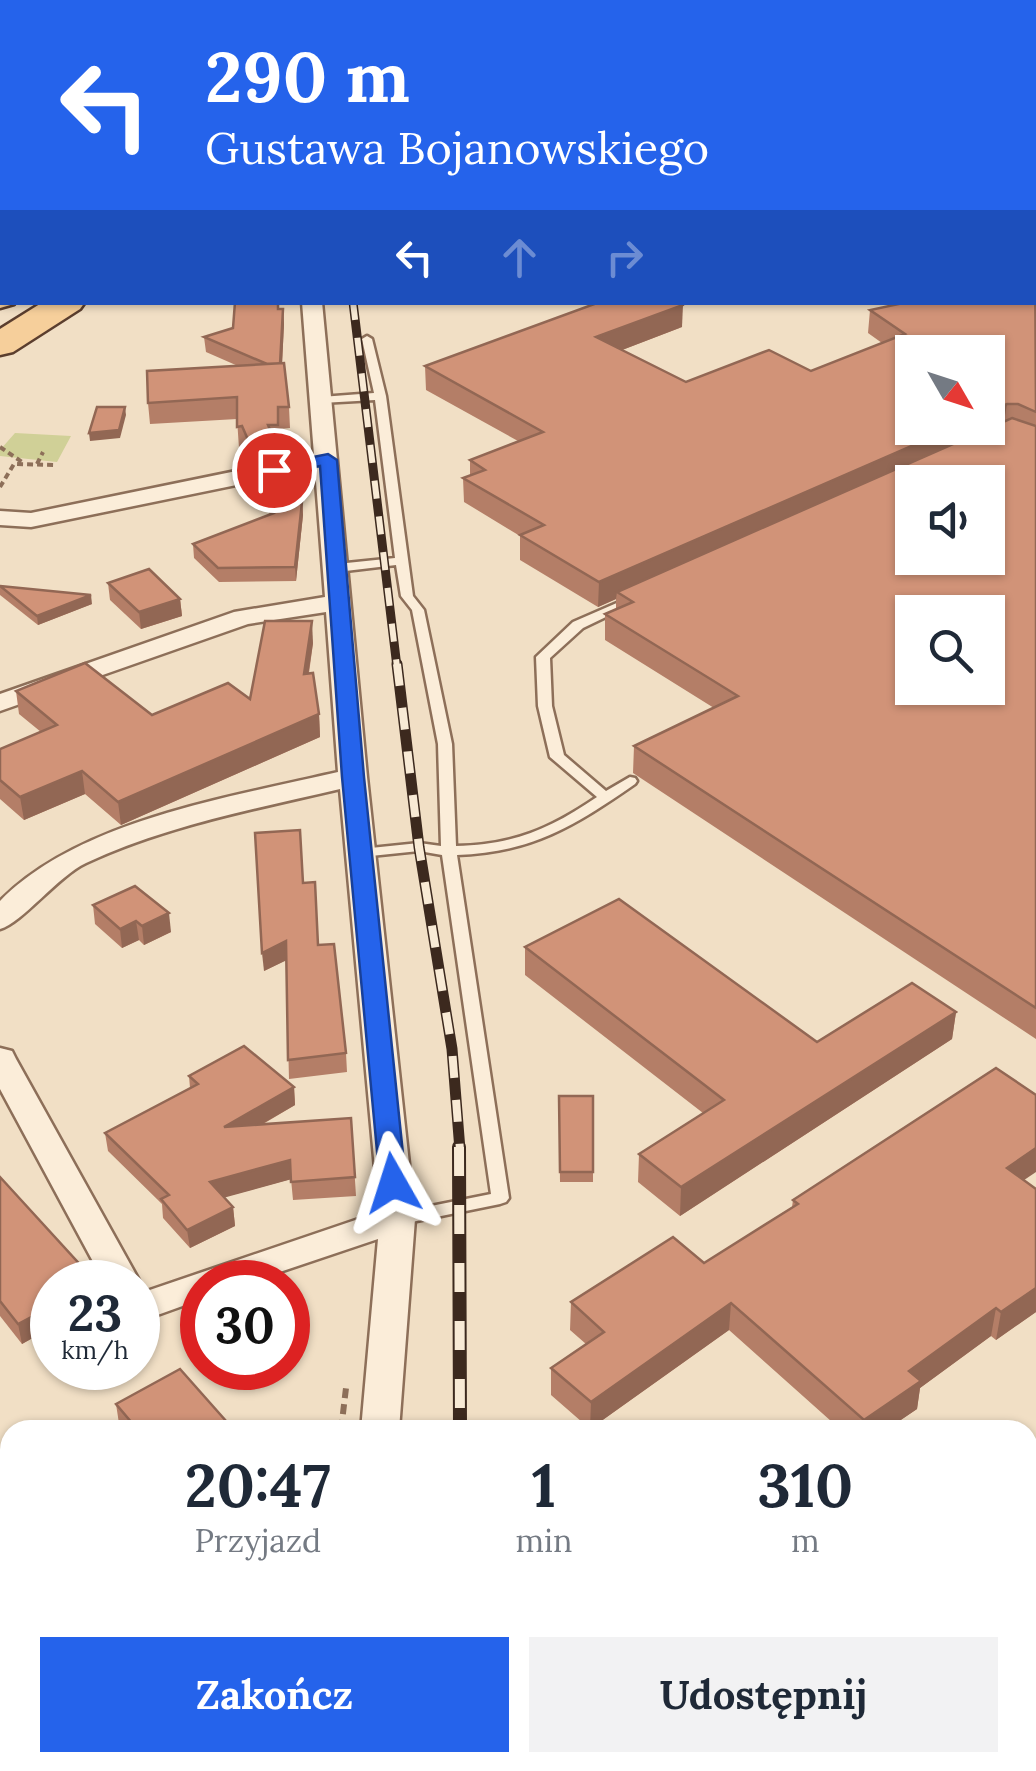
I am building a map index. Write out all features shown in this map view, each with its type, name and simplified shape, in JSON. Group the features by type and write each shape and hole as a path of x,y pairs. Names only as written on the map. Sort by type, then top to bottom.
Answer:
{"main road":[{"path":"0,344 63,305"}],"street":[{"path":"312,305 396,1219 381,1420"},
{"path":"0,518 31,520 328,460"},
{"path":"0,704 243,617 339,602"},
{"path":"0,919 25,893 73,858 194,816 353,777"},
{"path":"0,1059 110,1260"},
{"path":"276,1260 396,1219"}],"lane":[{"path":"368,339 380,396 407,596 418,610 446,744 449,850 500,1198 396,1219"},
{"path":"321,400 380,396"},
{"path":"337,568 402,561"},
{"path":"606,798 557,757 545,706 543,657 578,625 646,595"},
{"path":"360,853 420,847 480,851 541,839 630,781"}],"path":[{"path":"0,447 24,464"},
{"path":"37,464 43,452"},
{"path":"0,486 14,464 55,465"}],"green space":[{"path":"15,433 71,436 57,462 0,456 0,450"}],"building":[{"path":"235,305 278,305 278,309 283,309 280,364 267,364 204,337 233,328"},
{"path":"592,305 683,305 596,337 686,382 769,350 811,371 895,338 895,445 914,445 599,582 520,535 544,525 463,478 485,470 470,460 543,432 425,366"},
{"path":"894,305 1035,305 1036,412 1018,404 1005,405 1005,335 905,334 870,310"},
{"path":"284,363 289,407 278,407 278,425 268,425 273,437 249,442 242,426 237,427 237,397 148,403 147,371"},
{"path":"97,407 125,407 119,430 89,433"},
{"path":"1012,418 1036,426 1036,1008 634,746 738,696 605,614 633,602 617,592 895,470 895,575 1005,575 1005,465 905,465 951,445 1005,445 1005,421"},
{"path":"282,466 298,504 302,502 295,567 218,568 193,544 274,513 257,471"},
{"path":"149,569 180,599 139,612 108,583"},
{"path":"0,586 91,595 37,616"},
{"path":"265,621 312,621 304,674 313,673 319,714 118,802 82,771 20,797 0,780 0,749 57,725 16,691 85,663 152,715 228,683 250,699"},
{"path":"300,830 303,883 315,882 318,945 334,944 346,1053 288,1060 286,941 262,953 255,833"},
{"path":"135,886 169,913 142,926 136,921 120,929 93,905"},
{"path":"619,899 817,1042 912,983 956,1012 681,1187 639,1154 724,1100 525,947"},
{"path":"244,1046 294,1087 224,1127 351,1118 355,1177 291,1182 290,1160 210,1182 233,1207 187,1230 161,1199 169,1195 105,1133 198,1084 189,1076"},
{"path":"996,1068 1036,1095 1036,1148 1007,1168 1036,1189 1036,1288 1001,1312 996,1308 909,1371 921,1381 864,1420 731,1303 591,1402 551,1368 604,1332 571,1302 673,1237 704,1263 798,1204 793,1200"},
{"path":"559,1096 593,1096 593,1172 560,1172"},
{"path":"0,1177 76,1260 30,1260 30,1318 18,1324 0,1301"},
{"path":"180,1369 180,1390 199,1390 225,1420 130,1420 116,1404 142,1390 160,1390 160,1380"}],"railway":[{"path":"353,305 397,667"},
{"path":"397,664 419,847 452,1049 460,1150"},
{"path":"459,1147 460,1420"}],"route":[{"path":"274,470 328,460 353,777 393,1183"}]}
